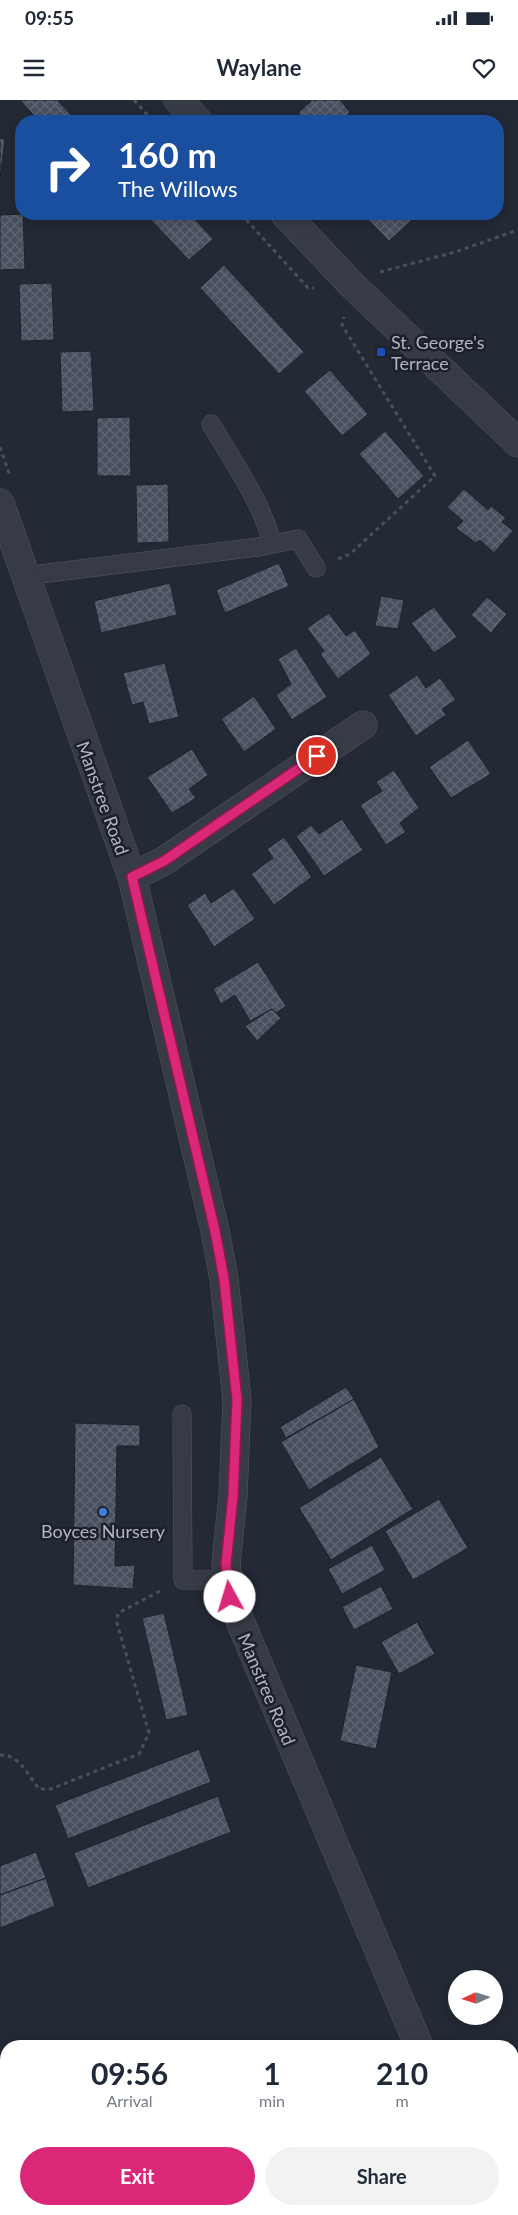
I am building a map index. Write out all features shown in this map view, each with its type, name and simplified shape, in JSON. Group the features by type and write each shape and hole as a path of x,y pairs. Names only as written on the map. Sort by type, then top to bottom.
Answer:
{"street":[{"path":"178,100 192,115"},
{"path":"292,220 364,279 518,443"},
{"name":"Manstree Road","path":"0,503 24,576 132,877 215,1231 224,1279 237,1400 233,1496 226,1564 230,1597 239,1623 416,2040"},
{"path":"132,877 164,861 363,725"}],"lane":[{"path":"211,424 252,494 270,535 271,544"},
{"path":"24,576 298,539 316,568"},
{"path":"182,1414 183,1580 228,1580"}],"path":[{"path":"134,100 148,115"},
{"path":"316,568 350,554 435,476 342,325 364,279 455,252 518,230"},
{"path":"0,1755 8,1754 17,1760 39,1789 51,1789 138,1754 149,1733 117,1623 118,1613 183,1580"}],"building":[{"path":"20,100 59,100 71,115 34,115"},
{"path":"312,100 340,100 350,112 347,115 300,115 298,113"},
{"path":"0,138 5,139 0,179"},
{"path":"15,214 15,220 23,220 25,269 0,270 0,215"},
{"path":"151,220 196,220 213,239 189,260"},
{"path":"369,220 412,220 389,241"},
{"path":"224,265 304,352 279,374 200,288"},
{"path":"52,283 54,340 21,341 19,284"},
{"path":"91,351 94,411 62,412 60,352"},
{"path":"330,370 368,414 342,436 304,391"},
{"path":"130,417 131,476 97,476 97,418"},
{"path":"385,431 424,476 398,499 359,454"},
{"path":"168,484 169,542 137,543 136,485"},
{"path":"464,489 488,510 491,506 506,518 502,522 513,531 494,553 480,540 476,543 456,528 463,521 447,507"},
{"path":"279,563 289,586 225,613 216,590"},
{"path":"170,583 177,615 101,633 94,601"},
{"path":"381,596 404,600 398,629 375,626"},
{"path":"487,597 507,614 491,633 471,615"},
{"path":"434,607 457,637 434,653 411,623"},
{"path":"329,613 346,636 355,630 371,654 338,679 320,654 324,651 307,628"},
{"path":"296,648 327,697 292,720 276,695 291,684 278,659"},
{"path":"165,663 179,717 149,724 143,702 132,705 123,673"},
{"path":"417,675 426,688 440,678 456,700 442,709 446,715 416,736 388,695"},
{"path":"254,696 276,729 244,752 221,719"},
{"path":"468,740 491,774 451,798 429,767"},
{"path":"192,749 208,775 189,789 196,798 172,813 147,777"},
{"path":"394,770 419,808 400,823 406,832 386,845 360,805 382,791 376,782"},
{"path":"342,819 363,850 324,876 296,836 311,825 319,834"},
{"path":"284,837 312,877 274,905 251,874 273,858 267,849"},
{"path":"234,888 255,919 214,947 187,905 205,893 211,903"},
{"path":"258,962 286,1006 276,1013 272,1009 250,1021 235,995 221,1004 213,989"},
{"path":"272,1009 281,1018 257,1041 245,1026"},
{"path":"346,1387 354,1399 286,1438 280,1427"},
{"path":"354,1399 379,1447 309,1490 281,1442"},
{"path":"75,1423 140,1425 140,1446 117,1446 115,1566 135,1565 133,1589 73,1585"},
{"path":"381,1457 413,1509 331,1560 299,1508"},
{"path":"439,1499 468,1548 413,1580 385,1531"},
{"path":"372,1545 385,1570 342,1594 328,1569"},
{"path":"381,1586 393,1609 354,1630 342,1607"},
{"path":"164,1613 188,1715 166,1720 142,1618"},
{"path":"417,1622 435,1654 399,1674 381,1642"},
{"path":"356,1665 392,1672 376,1749 340,1741"},
{"path":"199,1749 211,1782 68,1839 55,1805"},
{"path":"218,1796 231,1832 88,1888 74,1853"},
{"path":"36,1852 46,1878 0,1895 0,1866"},
{"path":"46,1878 55,1906 0,1928 0,1895"}],"place":[{"name":"St. George's Terrace","path":"381,352"},
{"name":"Boyces Nursery","path":"103,1512"}],"route":[{"path":"230,1597 226,1564 233,1496 237,1400 224,1279 215,1231 132,877 164,861 317,756"}]}
